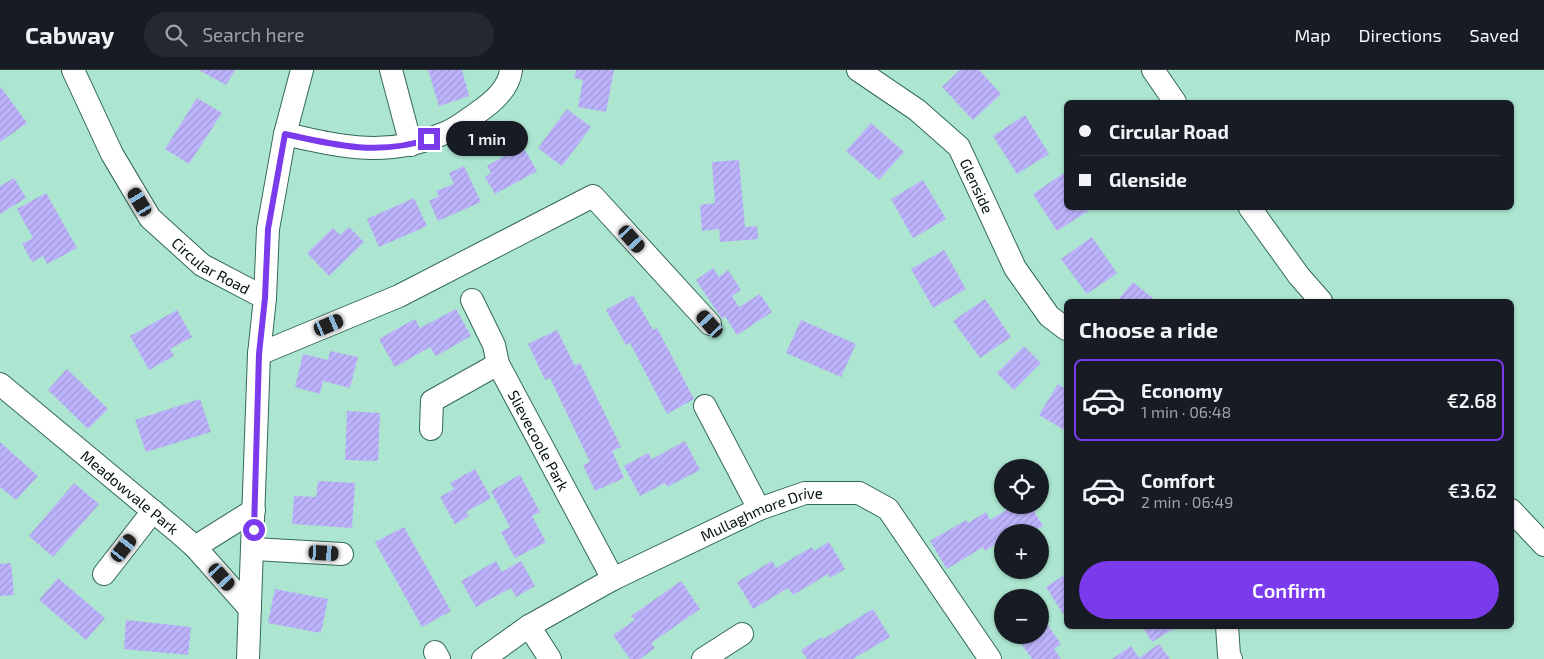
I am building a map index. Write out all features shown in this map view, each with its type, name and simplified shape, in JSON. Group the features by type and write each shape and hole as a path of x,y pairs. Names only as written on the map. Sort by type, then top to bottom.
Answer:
{"street":[{"name":"Circular Road","path":"73,70 112,154 150,218 202,265 265,298 259,354 248,659"},
{"path":"265,298 268,229 285,134 302,70"},
{"path":"391,70 411,145"},
{"path":"285,134 340,146 378,149 411,145 447,133 494,102 511,77 511,70"},
{"name":"Glenside","path":"858,70 917,110 959,147 1015,268 1049,316 1064,327"},
{"path":"1153,70 1174,100"},
{"path":"259,354 399,296 592,196 710,324"},
{"path":"1251,210 1299,276 1319,299"},
{"name":"Slievecoole Park","path":"472,300 494,345 498,364 613,578"},
{"path":"431,429 432,401 498,364"},
{"name":"Meadowvale Park","path":"0,384 195,547 250,609"},
{"path":"704,406 759,509"},
{"name":"Mullaghmore Drive","path":"483,659 529,626 613,578 759,509 805,493 859,493 888,509 990,659"},
{"path":"195,547 254,510"},
{"path":"104,574 153,511"},
{"path":"1514,513 1544,545"},
{"path":"253,549 342,554"},
{"path":"529,626 550,659"},
{"path":"1227,629 1231,659"},
{"path":"709,658 742,634"}],"building":[{"path":"199,70 235,70 226,85"},
{"path":"428,70 462,70 469,96 439,106"},
{"path":"576,70 614,70 606,112 578,107 583,80 574,78"},
{"path":"960,70 979,70 1001,94 973,120 942,87"},
{"path":"0,86 27,123 0,142"},
{"path":"197,98 222,113 189,164 165,149"},
{"path":"567,109 591,127 562,166 538,148"},
{"path":"1025,115 1049,154 1017,174 993,136"},
{"path":"871,123 904,152 879,180 846,151"},
{"path":"517,136 537,171 495,194 485,177 491,173 487,166 506,155 500,145"},
{"path":"739,160 745,227 757,226 758,239 720,242 719,229 702,231 700,205 715,203 712,162"},
{"path":"464,166 481,202 438,221 429,201 439,196 436,191 454,184 449,173"},
{"path":"1064,173 1064,210 1088,211 1057,231 1033,194"},
{"path":"14,178 26,198 0,214 0,186"},
{"path":"923,180 946,219 913,238 891,199"},
{"path":"46,193 77,248 47,264 43,256 32,262 22,244 33,238 17,209"},
{"path":"414,198 427,226 379,247 367,219"},
{"path":"349,227 364,242 329,276 307,253 333,228 340,235"},
{"path":"1092,237 1117,273 1087,294 1061,259"},
{"path":"944,250 966,289 933,308 911,269"},
{"path":"713,268 719,277 728,270 741,290 732,296 739,307 760,294 772,312 737,335 725,316 722,319 696,280"},
{"path":"1133,282 1154,299 1119,299"},
{"path":"633,295 653,330 657,328 694,399 667,414 630,343 626,345 606,310"},
{"path":"985,299 1011,337 980,358 953,321"},
{"path":"456,309 471,336 436,356 430,347 395,367 379,339 415,319 420,328"},
{"path":"177,310 192,337 170,349 174,356 149,370 130,336"},
{"path":"801,320 856,344 841,377 786,353"},
{"path":"557,330 575,366 580,363 621,447 612,451 624,478 595,491 583,465 590,462 550,378 545,380 528,344"},
{"path":"1024,346 1041,363 1014,390 997,373"},
{"path":"330,351 358,357 350,388 323,381 320,394 295,387 303,354 328,360"},
{"path":"67,369 108,409 88,429 48,390"},
{"path":"1058,384 1064,388 1064,430 1039,415"},
{"path":"200,399 211,432 146,452 135,420"},
{"path":"347,411 380,413 378,461 345,460"},
{"path":"685,441 700,470 667,487 665,483 640,496 624,466 648,453 652,459"},
{"path":"0,442 38,476 16,500 0,487"},
{"path":"475,469 491,498 466,512 469,516 455,524 440,497 454,489 450,483"},
{"path":"520,475 540,512 532,516 546,542 515,558 501,532 510,527 491,491"},
{"path":"318,481 355,483 352,528 292,524 294,496 316,497"},
{"path":"74,483 99,504 53,557 29,536"},
{"path":"986,512 990,520 1000,514 1036,514 1042,524 994,524 994,545 985,551 983,547 947,569 930,541 966,520 968,523"},
{"path":"404,527 451,611 422,627 375,542"},
{"path":"829,542 845,569 830,578 828,574 793,595 788,588 753,609 737,582 772,561 776,568 812,547 814,551"},
{"path":"496,561 502,572 521,561 535,586 516,597 511,588 476,607 461,581"},
{"path":"11,563 14,595 0,596 0,564"},
{"path":"1064,575 1063,614 1049,589 1046,587"},
{"path":"58,578 105,618 86,640 39,600"},
{"path":"681,581 700,609 651,643 655,648 640,659 630,659 613,635 635,620 631,616"},
{"path":"275,589 328,599 321,633 268,623"},
{"path":"873,609 890,637 853,659 807,659 801,650 822,637 823,639"},
{"path":"126,620 191,627 188,655 124,649"},
{"path":"1049,627 1061,644 1054,649 1061,659 1032,659 1021,644 1049,644"},
{"path":"1144,629 1173,629 1152,642"},
{"path":"1159,644 1170,659 1112,659 1131,646 1139,658"}],"route":[{"path":"254,530 259,354 265,298 268,229 285,134 340,146 378,149 411,145 429,139"}]}
